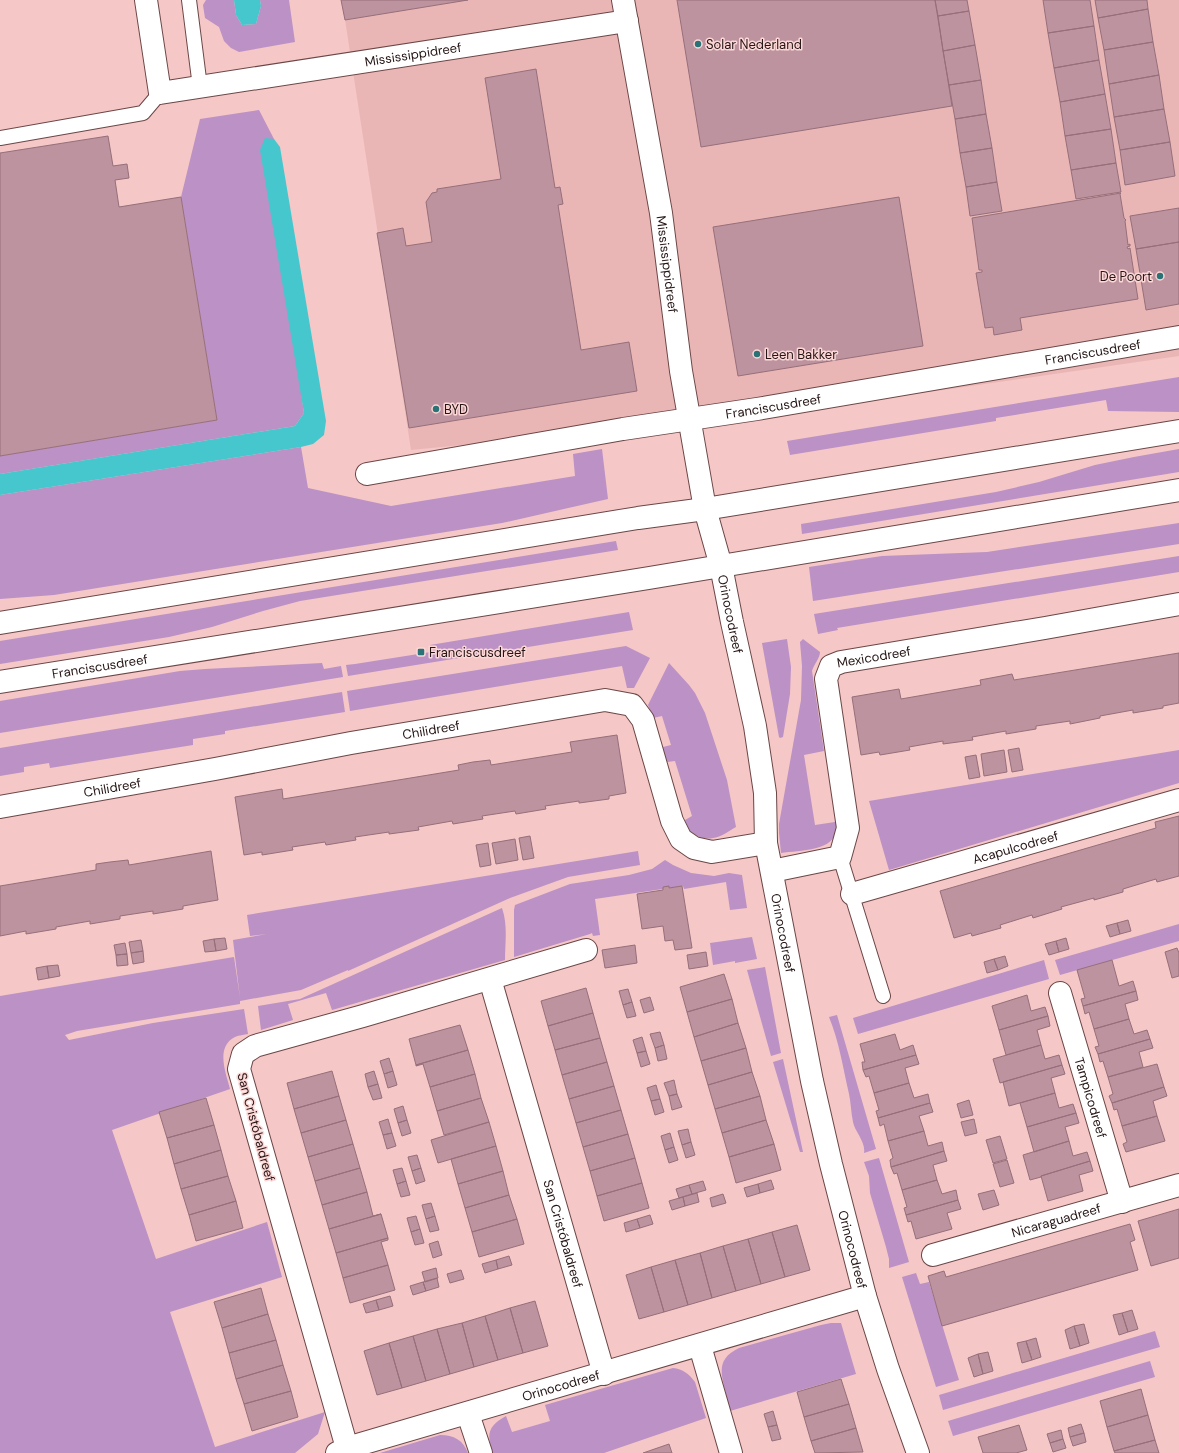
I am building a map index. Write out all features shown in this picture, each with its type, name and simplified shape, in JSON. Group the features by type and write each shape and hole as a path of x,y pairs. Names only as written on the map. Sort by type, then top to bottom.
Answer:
{"street":[{"path":"146,0 160,93"},
{"name":"Mississippidreef","path":"623,0 660,213 681,371 705,509"},
{"name":"Mississippidreef","path":"160,93 627,21"},
{"name":"Franciscusdreef","path":"367,474 623,429 1179,337"},
{"path":"0,622 1179,431"},
{"name":"Franciscusdreef","path":"0,682 721,566 1179,490"},
{"path":"705,509 721,566"},
{"name":"Orinocodreef","path":"721,566 732,622 756,726 765,792 766,843 812,1081 831,1164 865,1296 888,1369 918,1453"},
{"name":"Mexicodreef","path":"840,857 848,828 826,679 831,666 841,662 1179,604"},
{"name":"Chilidreef","path":"0,807 207,771 351,743 605,700 632,705 643,720 672,821 681,839 694,848 712,852 766,843"},
{"name":"Acapulcodreef","path":"852,894 1179,800"},
{"path":"772,871 840,857"},
{"name":"San Cristóbaldreef","path":"342,1451 239,1069 243,1054 255,1046 586,950"},
{"name":"San Cristóbaldreef","path":"490,979 604,1374"},
{"name":"Tampicodreef","path":"1060,993 1122,1202"},
{"name":"Nicaraguadreef","path":"933,1255 1179,1185"},
{"name":"Orinocodreef","path":"342,1451 865,1296"},
{"path":"700,1346 731,1453"},
{"path":"468,1414 481,1453"}],"lane":[{"path":"189,0 200,87"},
{"path":"0,138 143,113 160,93"},
{"path":"840,857 883,996"}],"shaded area":[{"path":"206,0 234,0 236,15 242,25 256,24 261,6 260,0 289,0 295,42 239,52 231,48 224,41 219,27 205,18 203,5"},
{"path":"342,0 1179,0 1179,356 748,418 411,450"},
{"path":"259,110 274,139 265,139 304,413 295,426 0,474 0,456 217,420 181,197 200,119"},
{"path":"1179,377 1179,412 1108,411 1106,400 996,418 996,421 790,455 787,441"},
{"path":"301,447 308,488 391,506 575,476 573,454 602,449 608,499 502,523 54,595 0,599 0,495"},
{"path":"1179,449 1179,472 802,534 801,524 996,492 1039,482 1095,465"},
{"path":"1179,523 1179,544 813,601 809,567 882,556 987,552"},
{"path":"616,541 618,550 300,601 212,627 169,637 0,664 0,641"},
{"path":"1179,556 1179,572 837,628 838,630 818,634 814,614"},
{"path":"629,612 633,630 348,676 346,665 431,652 430,645"},
{"path":"787,639 791,667 790,694 783,737 780,738 762,643"},
{"path":"803,639 820,652 812,671 824,751 804,755 815,825 835,822 836,833 832,840 817,848 781,853 779,824 801,700 802,666 800,642"},
{"path":"626,646 650,658 634,688 627,688 622,666 350,711 347,691"},
{"path":"322,663 324,669 341,666 343,677 0,733 0,701 180,671"},
{"path":"669,663 695,693 705,713 727,780 736,827 725,834 708,839 695,835 686,824 685,820 692,816 675,761 667,762 662,750 663,747 671,745 662,716 653,718 648,705"},
{"path":"342,692 345,712 225,731 225,734 193,739 193,745 50,768 49,763 24,767 24,772 0,776 0,748"},
{"path":"1179,750 1179,783 889,870 869,801"},
{"path":"638,851 640,865 568,877 510,898 348,971 301,990 240,1001 240,1004 77,1031 65,1035 69,1040 153,1023 244,1009 248,1034 235,1037 229,1041 225,1047 224,1061 230,1089 112,1130 156,1259 267,1222 282,1277 170,1312 215,1447 325,1412 318,1434 295,1453 0,1453 0,996 234,957 240,998 233,940 267,934 250,936 247,915"},
{"path":"665,860 691,873 714,876 729,873 742,875 747,908 730,910 726,882 684,889 683,886 595,899 600,935 593,936 592,933 514,957 515,905 570,884 629,875 652,869"},
{"path":"502,908 506,927 505,960 332,1010 326,993 288,1004 293,1020 261,1030 258,1006 300,999"},
{"path":"1179,924 1179,941 1060,975 1055,960"},
{"path":"752,937 757,959 713,965 710,943"},
{"path":"1044,960 1049,979 858,1034 853,1018"},
{"path":"765,967 781,1053 771,1056 747,970"},
{"path":"837,1015 876,1149 864,1153 862,1141 854,1126 850,1097 836,1036 829,1017"},
{"path":"783,1059 803,1152 800,1152 773,1062"},
{"path":"879,1158 909,1262 889,1268 889,1259 870,1193 869,1176 864,1162"},
{"path":"916,1273 920,1284 929,1282 959,1380 936,1387 902,1277"},
{"path":"831,1323 841,1323 856,1374 730,1411 722,1377 722,1366 727,1356 739,1348"},
{"path":"1155,1331 1160,1347 943,1410 939,1395"},
{"path":"1150,1361 1155,1377 953,1436 948,1421"},
{"path":"673,1368 686,1372 695,1382 706,1418 604,1453 493,1453 489,1436 490,1431 495,1423 506,1416 512,1432 550,1421 545,1405"},
{"path":"440,1435 454,1437 461,1442 468,1453 380,1453"}],"water":[{"path":"234,0 260,0 261,6 256,24 242,25 236,15"},
{"path":"265,138 274,139 280,147 326,421 324,435 313,444 301,447 0,495 0,474 295,426 304,413 260,150"}],"building":[{"path":"341,0 468,0 345,20"},
{"path":"677,0 935,0 952,106 701,147"},
{"path":"935,0 967,0 969,11 938,16"},
{"path":"1043,0 1090,0 1094,26 1048,33"},
{"path":"1095,0 1147,0 1148,9 1098,18"},
{"path":"1148,9 1153,42 1104,50 1098,18"},
{"path":"969,11 975,45 943,51 938,16"},
{"path":"1094,26 1099,60 1054,68 1048,33"},
{"path":"1153,42 1159,75 1109,84 1104,50"},
{"path":"975,45 981,80 949,85 943,51"},
{"path":"1099,60 1105,94 1060,102 1054,68"},
{"path":"536,69 555,188 560,187 563,204 558,205 581,350 629,342 637,391 409,428 377,233 403,228 406,246 432,242 426,202 432,193 437,192 437,189 501,179 485,78"},
{"path":"1159,75 1164,109 1114,117 1109,84"},
{"path":"981,80 986,114 955,119 949,85"},
{"path":"1105,94 1111,129 1065,136 1060,102"},
{"path":"1164,109 1170,142 1120,150 1114,117"},
{"path":"986,114 992,148 960,153 955,119"},
{"path":"1111,129 1116,163 1071,170 1065,136"},
{"path":"108,136 113,166 127,164 129,178 115,180 119,207 181,197 217,420 0,456 0,153"},
{"path":"1170,142 1175,176 1125,185 1120,150"},
{"path":"992,148 997,182 966,187 960,153"},
{"path":"1116,163 1121,192 1076,199 1071,170"},
{"path":"997,182 1002,211 970,216 966,187"},
{"path":"1121,193 1124,218 1126,220 1128,245 1130,244 1130,246 1127,247 1128,249 1130,248 1138,299 1020,318 1022,330 994,335 993,327 985,328 976,273 982,272 982,270 979,270 972,218"},
{"path":"899,197 923,346 738,376 713,227"},
{"path":"1179,208 1179,242 1136,249 1130,216"},
{"name":"De Poort","path":"1179,242 1179,304 1146,310 1136,249"},
{"path":"1179,653 1179,703 1163,706 1163,708 1133,713 1133,710 1100,716 1100,718 1070,724 1070,721 1036,726 1036,729 1006,734 1006,731 972,737 973,740 943,744 943,741 909,747 910,750 880,755 879,752 861,755 852,697 899,689 901,699 981,685 980,680 1012,674 1014,680"},
{"path":"617,735 626,793 609,796 609,799 579,803 579,801 545,806 546,809 516,814 515,811 482,816 483,819 453,824 452,821 418,827 419,830 389,834 389,832 355,837 356,840 326,845 325,842 292,847 293,850 262,855 262,852 244,855 235,797 282,789 283,799 459,770 458,765 473,762 490,760 491,765 572,752 570,742"},
{"path":"1019,748 1023,770 1012,772 1008,750"},
{"path":"1004,750 1007,772 984,776 981,754"},
{"path":"976,755 980,777 969,779 965,757"},
{"path":"1179,816 1179,876 1157,882 1156,879 1123,889 1123,892 1061,907 1062,909 1033,918 1032,915 1000,925 1001,928 972,936 971,933 954,938 940,891 1156,828 1155,822"},
{"path":"530,836 534,858 523,860 519,838"},
{"path":"515,839 518,860 496,864 492,843"},
{"path":"488,843 491,865 480,867 476,845"},
{"path":"211,851 218,900 183,906 183,909 153,914 153,911 120,916 120,919 90,924 90,921 26,934 26,931 0,936 0,886 96,870 96,864 128,860 129,865"},
{"path":"669,886 669,888 682,886 692,948 675,950 673,940 665,941 663,926 642,929 637,894 663,890 663,887"},
{"path":"1128,920 1131,931 1120,934 1117,923"},
{"path":"1117,923 1120,934 1110,937 1106,926"},
{"path":"225,938 227,949 216,951 214,939"},
{"path":"1066,938 1069,949 1059,952 1056,941"},
{"path":"214,939 216,951 205,952 203,941"},
{"path":"141,940 143,951 131,953 129,942"},
{"path":"1056,941 1059,952 1049,955 1045,944"},
{"path":"125,943 127,954 116,955 114,945"},
{"path":"635,945 637,963 605,968 602,950"},
{"path":"1177,948 1179,953 1179,976 1172,978 1165,952"},
{"path":"143,951 144,962 133,964 131,953"},
{"path":"706,952 708,966 689,969 687,955"},
{"path":"127,954 128,965 117,966 116,955"},
{"path":"1005,956 1008,966 998,970 994,959"},
{"path":"994,959 998,970 987,973 984,962"},
{"path":"1112,960 1119,986 1133,981 1136,991 1083,1006 1081,999 1085,998 1077,970"},
{"path":"58,965 60,976 49,978 47,966"},
{"path":"47,966 49,978 38,980 36,968"},
{"path":"724,974 732,999 687,1012 680,987"},
{"path":"586,988 593,1013 548,1026 541,1001"},
{"path":"628,989 632,1002 623,1005 619,991"},
{"path":"1136,991 1138,1000 1125,1004 1129,1019 1094,1029 1089,1012 1085,1014 1083,1006"},
{"path":"1027,995 1031,1011 1045,1007 1048,1016 999,1030 992,1006"},
{"path":"650,997 654,1010 644,1013 640,1000"},
{"path":"732,999 738,1023 694,1037 687,1012"},
{"path":"632,1002 636,1016 627,1018 623,1005"},
{"path":"593,1013 600,1038 555,1050 548,1026"},
{"path":"1048,1016 1050,1026 1037,1030 1041,1045 1006,1055 999,1030"},
{"path":"1129,1019 1134,1034 1147,1030 1150,1039 1098,1054 1095,1047 1099,1046 1094,1029"},
{"path":"738,1023 746,1048 701,1061 694,1037"},
{"path":"460,1025 468,1050 416,1065 409,1039"},
{"path":"660,1032 664,1045 655,1048 650,1034"},
{"path":"895,1034 900,1050 913,1045 916,1055 863,1070 862,1062 865,1062 860,1044"},
{"path":"642,1037 646,1051 637,1053 633,1040"},
{"path":"600,1038 607,1062 562,1075 555,1050"},
{"path":"1150,1039 1153,1048 1139,1052 1143,1067 1108,1077 1103,1061 1100,1062 1098,1054"},
{"path":"664,1045 667,1059 658,1061 655,1048"},
{"path":"1041,1045 1045,1059 1059,1055 1062,1065 1000,1083 993,1059"},
{"path":"746,1048 752,1072 708,1085 701,1061"},
{"path":"468,1050 475,1074 430,1087 423,1064 416,1066 416,1065"},
{"path":"646,1051 650,1064 641,1067 637,1053"},
{"path":"916,1055 919,1064 905,1068 909,1083 874,1093 869,1076 866,1077 863,1070"},
{"path":"389,1058 393,1071 384,1074 380,1061"},
{"path":"607,1062 614,1086 569,1099 562,1075"},
{"path":"1157,1064 1164,1087 1112,1103 1109,1096 1113,1094 1108,1077"},
{"path":"1062,1065 1065,1074 1051,1078 1055,1093 1009,1106 1003,1082"},
{"path":"332,1071 339,1096 294,1109 287,1083"},
{"path":"374,1071 378,1084 368,1087 365,1074"},
{"path":"393,1071 397,1085 388,1088 384,1074"},
{"path":"752,1072 760,1096 715,1109 708,1085"},
{"path":"475,1074 481,1098 437,1111 430,1087"},
{"path":"674,1080 677,1094 669,1096 664,1083"},
{"path":"909,1083 914,1098 928,1094 930,1103 878,1118 876,1111 879,1110 874,1093"},
{"path":"378,1084 382,1098 373,1100 368,1087"},
{"path":"656,1085 660,1099 651,1101 647,1088"},
{"path":"614,1086 621,1110 576,1123 569,1099"},
{"path":"1164,1087 1167,1096 1153,1101 1157,1116 1122,1126 1117,1109 1114,1110 1112,1103"},
{"path":"1055,1093 1059,1108 1073,1104 1076,1113 1027,1127 1020,1103"},
{"path":"677,1094 682,1107 672,1110 669,1096"},
{"path":"339,1096 346,1120 301,1133 294,1109"},
{"path":"760,1096 766,1120 722,1133 715,1109"},
{"path":"206,1098 214,1125 167,1138 159,1112"},
{"path":"481,1098 489,1122 444,1135 437,1111"},
{"path":"660,1099 664,1112 655,1115 651,1101"},
{"path":"969,1100 973,1115 961,1118 957,1104"},
{"path":"930,1103 933,1112 919,1116 924,1131 888,1141 884,1124 880,1126 878,1118"},
{"path":"403,1106 407,1120 398,1123 394,1109"},
{"path":"621,1110 628,1134 583,1147 576,1123"},
{"path":"1076,1113 1079,1123 1065,1127 1069,1141 1034,1152 1027,1127"},
{"path":"1157,1116 1165,1141 1126,1152 1123,1144 1127,1142 1122,1126"},
{"path":"388,1119 392,1133 383,1135 379,1122"},
{"path":"974,1119 977,1133 965,1136 961,1122"},
{"path":"346,1120 353,1144 308,1157 301,1133"},
{"path":"407,1120 411,1133 402,1136 398,1123"},
{"path":"766,1120 774,1144 729,1157 722,1133"},
{"path":"489,1122 496,1146 438,1163 431,1140"},
{"path":"214,1125 221,1150 174,1164 167,1138"},
{"path":"688,1129 691,1142 682,1145 678,1131"},
{"path":"924,1131 928,1146 942,1142 944,1151 891,1167 890,1160 893,1158 888,1141"},
{"path":"392,1133 396,1146 387,1149 383,1135"},
{"path":"670,1133 674,1147 665,1150 661,1136"},
{"path":"628,1134 635,1158 590,1171 583,1147"},
{"path":"1000,1136 1007,1159 993,1163 986,1140"},
{"path":"1069,1141 1073,1156 1087,1152 1090,1161 1030,1180 1023,1155"},
{"path":"691,1142 695,1155 686,1158 682,1145"},
{"path":"353,1144 360,1168 315,1181 308,1157"},
{"path":"774,1144 781,1170 736,1183 729,1157"},
{"path":"496,1146 503,1171 458,1184 451,1159"},
{"path":"674,1147 678,1160 669,1163 665,1150"},
{"path":"221,1150 228,1176 181,1189 174,1164"},
{"path":"944,1151 947,1161 933,1165 937,1180 902,1190 897,1173 894,1174 891,1167"},
{"path":"417,1155 421,1168 412,1171 408,1157"},
{"path":"635,1158 642,1183 597,1196 590,1171"},
{"path":"1007,1160 1014,1183 1000,1187 993,1164"},
{"path":"1090,1161 1093,1171 1079,1175 1083,1191 1048,1201 1041,1176"},
{"path":"360,1168 367,1192 322,1205 315,1181"},
{"path":"402,1168 406,1181 397,1184 393,1170"},
{"path":"421,1168 425,1181 416,1184 412,1171"},
{"path":"503,1171 509,1195 465,1208 458,1184"},
{"path":"228,1176 236,1201 189,1215 181,1189"},
{"path":"771,1180 774,1189 760,1193 758,1184"},
{"path":"937,1180 942,1194 956,1190 958,1200 906,1215 904,1208 907,1207 902,1190"},
{"path":"406,1181 410,1195 401,1197 397,1184"},
{"path":"703,1181 706,1190 692,1194 689,1185"},
{"path":"642,1183 649,1208 604,1221 597,1196"},
{"path":"758,1184 760,1193 747,1197 744,1188"},
{"path":"689,1185 692,1194 679,1198 676,1189"},
{"path":"994,1190 999,1205 983,1210 978,1194"},
{"path":"367,1192 373,1216 381,1214 329,1229 322,1205"},
{"path":"697,1193 699,1202 685,1206 683,1197"},
{"path":"723,1194 726,1203 712,1207 710,1198"},
{"path":"509,1195 517,1219 472,1232 465,1208"},
{"path":"683,1197 685,1206 672,1210 669,1201"},
{"path":"958,1200 961,1209 947,1213 952,1229 916,1239 911,1221 908,1222 906,1215"},
{"path":"236,1201 243,1228 196,1241 189,1215"},
{"path":"431,1203 435,1216 426,1219 422,1205"},
{"path":"1179,1209 1179,1258 1151,1266 1138,1221"},
{"path":"381,1214 388,1238 336,1253 329,1229"},
{"path":"650,1215 653,1224 640,1228 637,1219"},
{"path":"416,1216 420,1229 411,1232 407,1218"},
{"path":"435,1216 439,1230 430,1232 426,1219"},
{"path":"517,1219 524,1244 479,1257 472,1232"},
{"path":"637,1219 640,1228 626,1232 624,1223"},
{"path":"1130,1224 1135,1240 1130,1242 1138,1270 942,1326 928,1276 944,1271 946,1277"},
{"path":"797,1225 810,1270 785,1277 772,1232"},
{"path":"420,1229 424,1243 415,1245 411,1232"},
{"path":"772,1232 785,1277 761,1284 748,1239"},
{"path":"388,1238 388,1240 381,1242 388,1265 343,1278 336,1253"},
{"path":"748,1239 761,1284 736,1291 723,1246"},
{"path":"438,1241 442,1255 433,1258 429,1244"},
{"path":"723,1246 736,1291 712,1298 700,1253"},
{"path":"700,1253 712,1298 688,1305 675,1260"},
{"path":"509,1256 512,1265 498,1269 496,1260"},
{"path":"496,1260 498,1269 485,1273 482,1264"},
{"path":"675,1260 688,1305 664,1312 651,1267"},
{"path":"388,1265 395,1290 350,1303 343,1278"},
{"path":"651,1267 664,1312 639,1319 626,1275"},
{"path":"436,1268 438,1278 425,1282 422,1272"},
{"path":"461,1270 464,1279 450,1283 447,1274"},
{"path":"437,1278 439,1287 426,1291 423,1282"},
{"path":"423,1282 426,1291 413,1295 410,1286"},
{"path":"261,1288 268,1314 222,1328 214,1302"},
{"path":"390,1296 393,1306 379,1310 376,1300"},
{"path":"376,1300 379,1310 366,1313 363,1304"},
{"path":"535,1301 548,1346 523,1353 510,1308"},
{"path":"510,1308 523,1353 498,1360 485,1316"},
{"path":"1132,1310 1138,1329 1128,1332 1122,1313"},
{"path":"1122,1313 1128,1332 1119,1335 1113,1315"},
{"path":"268,1314 276,1340 229,1353 222,1328"},
{"path":"485,1316 498,1360 474,1367 462,1323"},
{"path":"462,1323 474,1367 450,1374 437,1329"},
{"path":"1084,1324 1089,1343 1080,1346 1074,1326"},
{"path":"1074,1326 1080,1346 1070,1349 1065,1330"},
{"path":"437,1329 450,1374 426,1381 413,1336"},
{"path":"413,1336 426,1381 402,1388 389,1343"},
{"path":"1036,1338 1041,1357 1032,1360 1026,1341"},
{"path":"276,1340 283,1365 236,1379 229,1353"},
{"path":"1026,1341 1032,1360 1022,1363 1017,1343"},
{"path":"389,1343 402,1388 377,1395 364,1351"},
{"path":"988,1352 993,1371 983,1374 978,1354"},
{"path":"978,1354 983,1374 974,1377 968,1358"},
{"path":"283,1365 291,1391 244,1404 236,1379"},
{"path":"841,1379 849,1404 804,1417 797,1392"},
{"path":"1141,1389 1148,1415 1107,1427 1100,1401"},
{"path":"291,1391 298,1417 252,1431 244,1404"},
{"path":"849,1404 856,1428 811,1441 804,1417"},
{"path":"773,1411 777,1425 768,1427 764,1414"},
{"path":"1148,1415 1155,1440 1114,1451 1107,1427"},
{"path":"1081,1424 1084,1433 1070,1437 1068,1428"},
{"path":"777,1425 781,1439 772,1441 768,1427"},
{"path":"1019,1425 1027,1450 1016,1453 983,1453 978,1437"},
{"path":"856,1428 863,1452 815,1453 811,1441"},
{"path":"1061,1430 1063,1439 1050,1443 1047,1434"},
{"path":"1084,1433 1086,1442 1073,1446 1070,1437"},
{"path":"1063,1439 1066,1448 1053,1452 1050,1443"},
{"path":"1155,1440 1159,1453 1115,1453 1114,1451"},
{"path":"669,1444 672,1453 643,1453"}],"place":[{"name":"Solar Nederland","path":"698,44"},
{"name":"De Poort","path":"1160,276"},
{"name":"Leen Bakker","path":"757,354"},
{"name":"BYD","path":"436,409"},
{"name":"Franciscusdreef","path":"421,652"}]}
